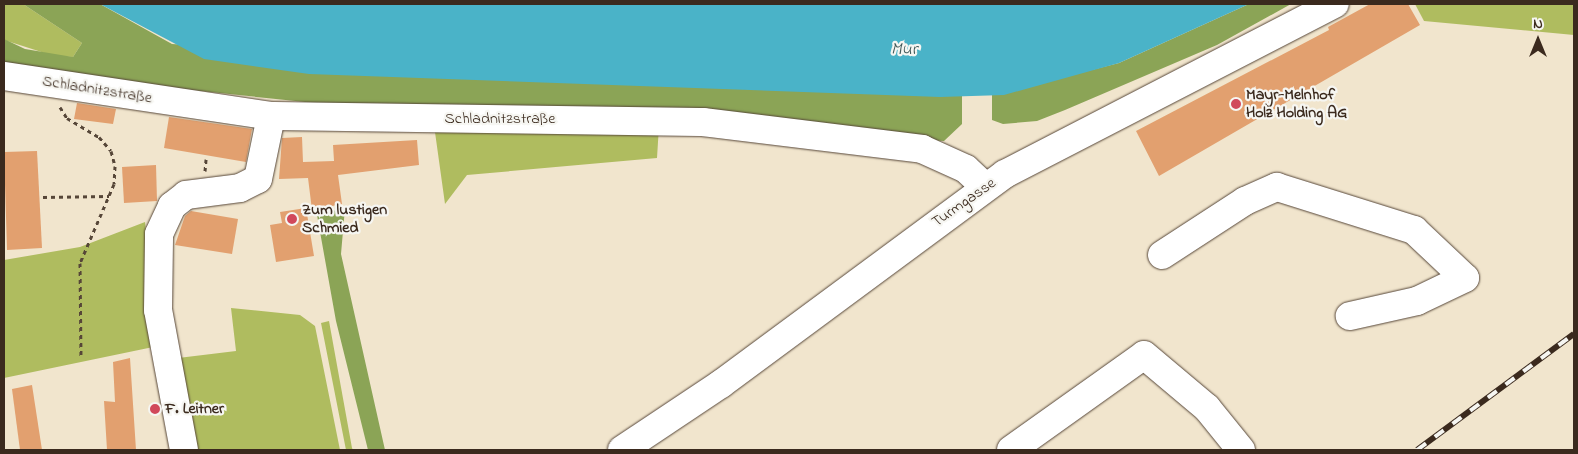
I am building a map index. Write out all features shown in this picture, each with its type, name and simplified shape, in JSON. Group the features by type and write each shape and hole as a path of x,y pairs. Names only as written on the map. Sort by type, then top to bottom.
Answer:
{"street":[{"name":"Turmgasse","path":"622,450 721,384 985,187 1088,128 1335,4"},
{"name":"Schladnitzstraße","path":"4,76 271,116 702,122 922,149 966,169 985,187"},
{"path":"184,450 158,310 157,255 162,226 179,200 194,191 240,188 258,179 271,116"},
{"path":"1162,255 1244,201 1276,187 1414,230 1465,278 1416,301 1350,316"},
{"path":"1011,450 1144,355 1207,408 1241,450"}],"path":[{"path":"60,84 59,105 67,118 99,137 111,151 115,166 109,196 80,263 81,356"},
{"path":"43,197 109,196"}],"green space":[{"path":"4,4 23,4 82,43 73,57 54,56 4,40"},
{"path":"23,4 100,4 172,44 962,96 962,124 944,141 344,106 152,86 4,62 4,39 25,49 73,57 82,43"},
{"path":"1249,4 1291,4 1217,45 1037,121 1003,124 992,120 992,95 1119,63"},
{"path":"1415,4 1574,4 1574,35 1424,21"},
{"path":"434,125 659,126 657,158 467,175 445,204"},
{"path":"345,208 341,254 385,450 368,450 336,321 317,215"},
{"path":"145,222 158,346 4,378 4,260 80,247"},
{"path":"231,308 300,315 315,326 340,450 188,450 170,359 236,351"},
{"path":"329,321 353,450 346,450 321,323"}],"water":[{"name":"Mur","path":"100,4 1249,4 1119,63 1004,95 940,97 309,74 204,59"}],"building":[{"name":"Mayr-Melnhof Holz Holding AG","path":"1370,4 1408,4 1420,25 1159,176 1136,131 1329,30 1328,27"},
{"path":"77,103 116,109 113,124 74,119"},
{"path":"169,117 252,129 246,162 164,148"},
{"path":"302,137 303,162 334,161 333,145 417,140 419,165 338,175 342,204 312,210 308,178 279,179 282,138"},
{"path":"37,151 42,248 7,250 4,152"},
{"path":"156,165 157,201 124,203 122,167"},
{"path":"306,208 314,256 276,262 270,225 282,223 280,212"},
{"path":"191,211 238,219 232,254 175,245 185,216"},
{"path":"130,358 136,450 107,450 104,401 115,402 113,362"},
{"path":"32,385 42,450 20,450 12,389"}],"railway":[{"path":"1417,450 1574,334"}],"place":[{"name":"Mayr-Melnhof Holz Holding AG","path":"1236,104"},
{"name":"Zum lustigen Schmied","path":"292,219"},
{"name":"F. Leitner","path":"155,409"}]}
